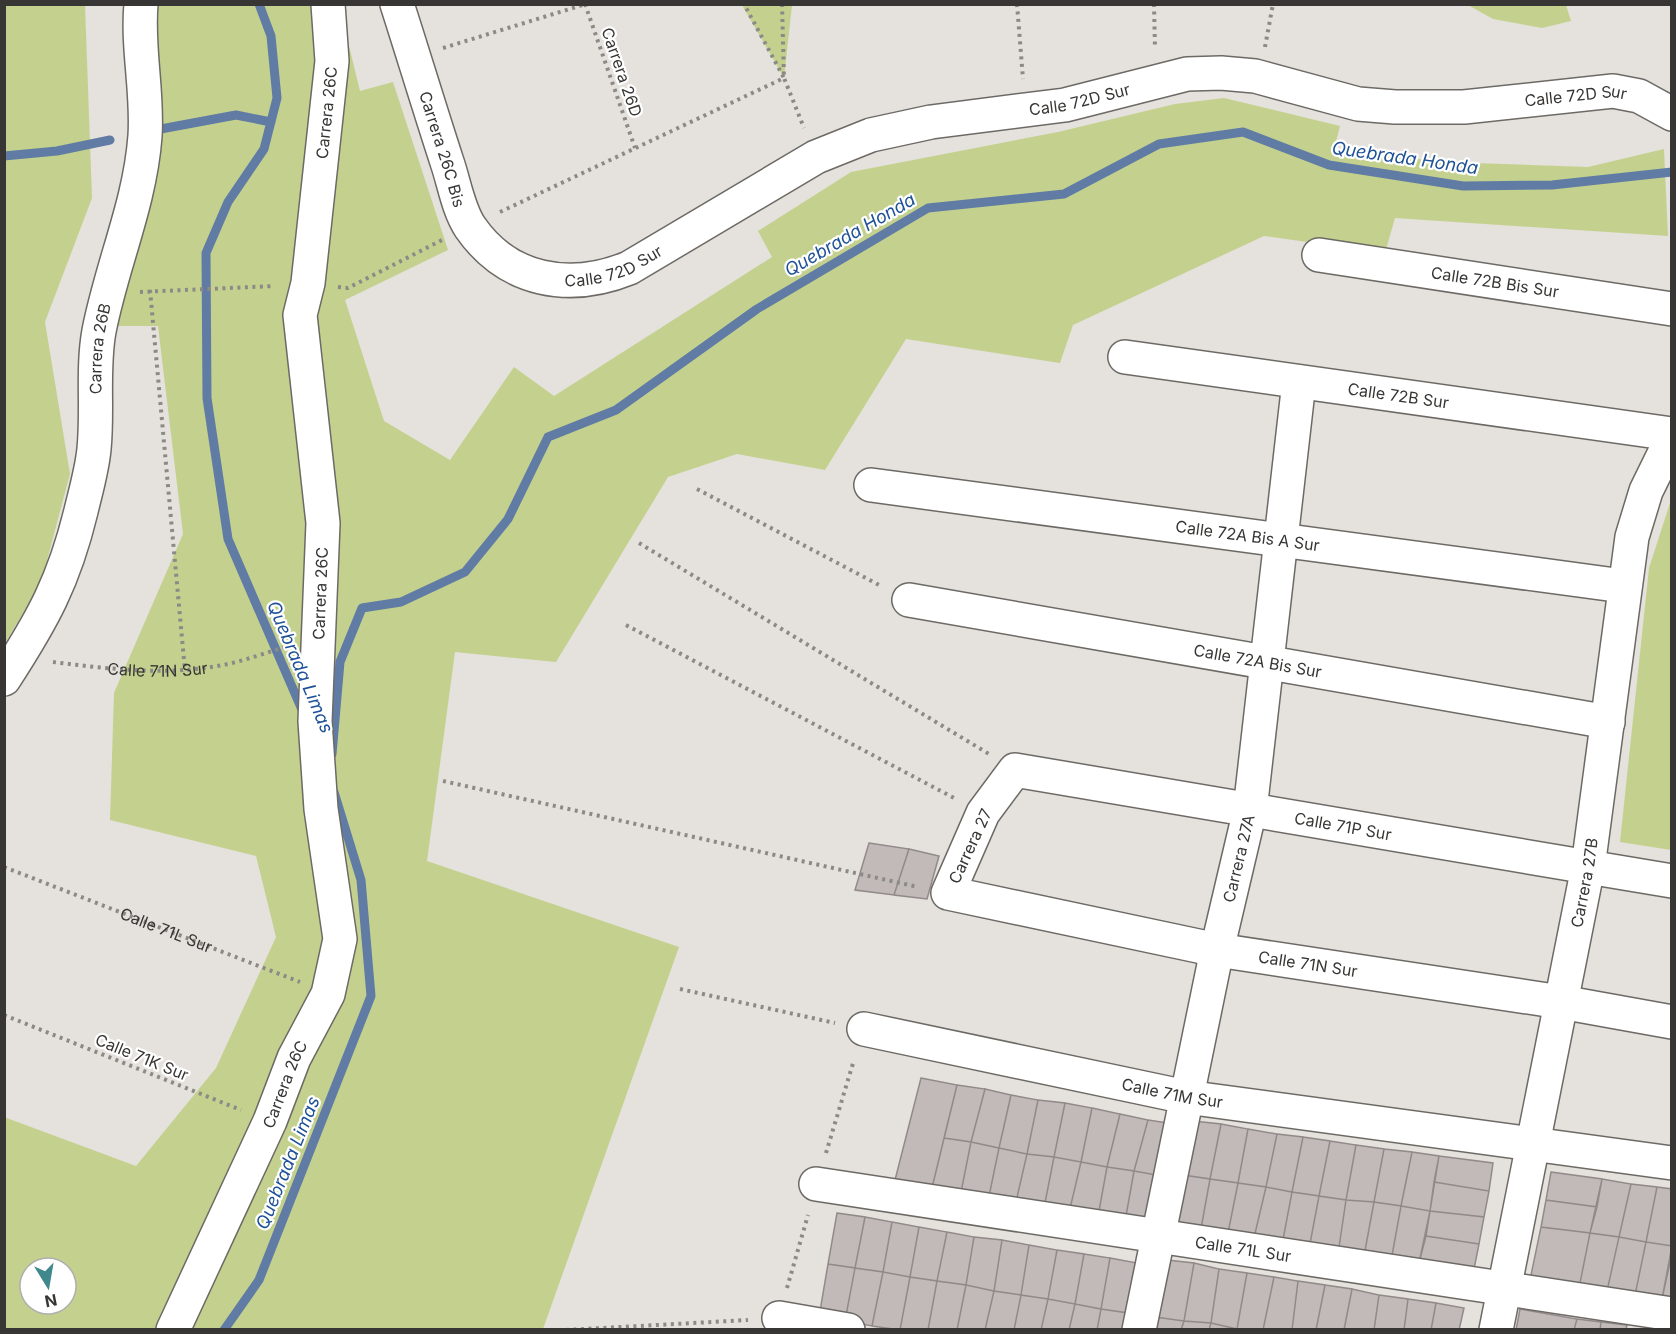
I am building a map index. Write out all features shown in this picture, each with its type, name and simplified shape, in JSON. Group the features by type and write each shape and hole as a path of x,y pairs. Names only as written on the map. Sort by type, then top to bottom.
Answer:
{"street":[{"name":"Carrera 26C","path":"173,1329 270,1121 294,1058 328,993 340,939 322,820 315,721 323,523 300,315 308,283 332,61 328,4"},
{"name":"Carrera 26C Bis","path":"397,4 470,226 504,260 522,271"},
{"name":"Carrera 26B","path":"12,668 51,602 64,573 89,481 94,449 99,334 105,300 135,205 142,165 146,105 140,7"},
{"name":"Calle 72D Sur","path":"522,271 549,280 582,282 629,268 816,157 902,127 1065,105 1156,80 1187,74 1221,73 1260,77 1358,104 1464,107 1612,91 1639,96 1670,110"},
{"name":"Calle 72B Bis Sur","path":"1319,255 1671,309"},
{"name":"Calle 72B Sur","path":"1125,357 1671,436"},
{"name":"Carrera 27A","path":"1139,1329 1160,1236 1217,950 1250,810 1299,382"},
{"name":"Carrera 27B","path":"1496,1329 1588,867 1608,723 1623,586 1637,514 1671,436"},
{"name":"Calle 72A Bis A Sur","path":"871,484 1623,586"},
{"name":"Calle 72A Bis Sur","path":"909,600 1608,723"},
{"name":"Calle 71P Sur","path":"1015,770 1671,881"},
{"name":"Carrera 27","path":"948,893 983,813 1015,770"},
{"name":"Calle 71N Sur","path":"948,893 1217,950 1562,1002 1671,1022"},
{"name":"Calle 71M Sur","path":"864,1029 1186,1097 1671,1163"},
{"name":"Calle 71L Sur","path":"816,1184 1671,1314"},
{"path":"779,1318 848,1329"}],"path":[{"path":"744,4 784,78 816,157"},
{"path":"782,4 784,78"},
{"path":"1017,4 1026,110"},
{"path":"1154,4 1156,80"},
{"path":"1260,77 1273,4"},
{"path":"414,57 586,5"},
{"name":"Carrera 26D","path":"586,5 635,148"},
{"path":"105,300 150,290 227,289 308,283 348,288 470,226 784,78"},
{"path":"150,290 185,671"},
{"path":"697,489 909,600"},
{"path":"639,543 1015,770"},
{"path":"626,625 983,813"},
{"name":"Calle 71N Sur","path":"12,668 185,671 225,665 295,644"},
{"path":"443,781 948,893"},
{"name":"Calle 71L Sur","path":"4,867 328,993"},
{"path":"680,988 864,1029"},
{"name":"Calle 71K Sur","path":"4,1015 270,1121"},
{"path":"566,1329 779,1318"}],"green space":[{"path":"5,5 85,5 92,198 45,322 70,474 41,583 5,643"},
{"path":"134,5 339,5 360,91 393,82 448,250 345,300 384,421 450,460 514,367 554,396 772,257 758,231 851,172 1058,132 1175,104 1224,98 1340,126 1333,153 1473,163 1588,167 1664,149 1668,236 1395,218 1385,253 1264,236 1073,325 1060,363 906,339 825,470 737,454 668,477 556,662 455,652 427,861 679,947 543,1329 5,1329 4,1117 136,1166 216,1068 276,937 256,856 110,820 114,693 183,534 158,326 118,326 150,191"},
{"path":"742,5 792,5 784,78"},
{"path":"1468,5 1566,5 1571,21 1542,28 1493,19"},
{"path":"1671,500 1671,850 1620,842 1649,568"}],"building":[{"path":"869,843 909,849 894,895 855,890"},
{"path":"909,849 939,856 927,899 894,895"},
{"path":"921,1078 957,1085 931,1192 894,1184"},
{"path":"957,1085 985,1089 971,1142 944,1138"},
{"path":"985,1089 1011,1095 999,1148 971,1142"},
{"path":"1011,1095 1038,1100 1027,1154 999,1148"},
{"path":"1038,1100 1065,1103 1054,1157 1027,1154"},
{"path":"1065,1103 1092,1108 1081,1162 1054,1157"},
{"path":"1092,1108 1120,1114 1107,1167 1081,1162"},
{"path":"1120,1114 1148,1120 1134,1171 1107,1167"},
{"path":"1148,1120 1175,1124 1162,1176 1134,1171"},
{"path":"1193,1121 1221,1124 1210,1179 1183,1175"},
{"path":"1221,1124 1248,1129 1238,1183 1210,1179"},
{"path":"1248,1129 1277,1134 1266,1187 1238,1183"},
{"path":"1277,1134 1303,1137 1292,1192 1266,1187"},
{"path":"1303,1137 1330,1141 1319,1196 1292,1192"},
{"path":"944,1138 971,1142 960,1197 931,1192"},
{"path":"1330,1141 1356,1145 1346,1200 1319,1196"},
{"path":"971,1142 999,1148 988,1201 960,1197"},
{"path":"1356,1145 1384,1149 1374,1202 1346,1200"},
{"path":"999,1148 1027,1154 1015,1206 988,1201"},
{"path":"1384,1149 1412,1152 1401,1206 1374,1202"},
{"path":"1412,1152 1439,1156 1430,1211 1401,1206"},
{"path":"1027,1154 1054,1157 1043,1213 1015,1206"},
{"path":"1439,1156 1493,1163 1489,1191 1434,1182"},
{"path":"1054,1157 1081,1162 1068,1217 1043,1213"},
{"path":"1081,1162 1107,1167 1097,1222 1068,1217"},
{"path":"1107,1167 1134,1171 1124,1227 1097,1222"},
{"path":"1134,1171 1162,1176 1151,1230 1124,1227"},
{"path":"1551,1172 1602,1179 1597,1207 1546,1200"},
{"path":"1183,1175 1210,1179 1200,1234 1173,1229"},
{"path":"1210,1179 1238,1183 1227,1238 1200,1234"},
{"path":"1602,1179 1631,1184 1619,1237 1590,1233"},
{"path":"1434,1182 1489,1191 1484,1217 1430,1211"},
{"path":"1238,1183 1266,1187 1253,1242 1227,1238"},
{"path":"1631,1184 1657,1187 1646,1242 1619,1237"},
{"path":"1266,1187 1292,1192 1282,1245 1253,1242"},
{"path":"1657,1187 1672,1189 1672,1246 1646,1242"},
{"path":"1292,1192 1319,1196 1309,1249 1282,1245"},
{"path":"1319,1196 1346,1200 1338,1254 1309,1249"},
{"path":"1346,1200 1374,1202 1364,1256 1338,1254"},
{"path":"1546,1200 1597,1207 1590,1233 1541,1227"},
{"path":"1374,1202 1401,1206 1391,1261 1364,1256"},
{"path":"1401,1206 1430,1211 1419,1263 1391,1261"},
{"path":"1430,1211 1484,1217 1479,1244 1426,1236"},
{"path":"837,1213 865,1217 855,1268 828,1264"},
{"path":"865,1217 892,1222 883,1272 855,1268"},
{"path":"892,1222 919,1227 910,1277 883,1272"},
{"path":"919,1227 947,1232 937,1281 910,1277"},
{"path":"1541,1227 1590,1233 1579,1288 1530,1280"},
{"path":"947,1232 974,1237 966,1285 937,1281"},
{"path":"1590,1233 1619,1237 1607,1291 1579,1288"},
{"path":"1426,1236 1479,1244 1474,1269 1419,1263"},
{"path":"974,1237 1002,1240 994,1291 966,1285"},
{"path":"1619,1237 1646,1242 1635,1295 1607,1291"},
{"path":"1002,1240 1029,1245 1021,1295 994,1291"},
{"path":"1646,1242 1672,1246 1662,1299 1635,1295"},
{"path":"1029,1245 1057,1250 1048,1299 1021,1295"},
{"path":"1057,1250 1084,1254 1075,1304 1048,1299"},
{"path":"1672,1253 1672,1300 1662,1299"},
{"path":"1084,1254 1110,1258 1101,1309 1075,1304"},
{"path":"1110,1258 1137,1263 1128,1313 1101,1309"},
{"path":"1167,1260 1194,1263 1184,1321 1155,1317"},
{"path":"1194,1263 1219,1269 1211,1323 1184,1321"},
{"path":"828,1264 855,1268 845,1321 819,1317"},
{"path":"855,1268 883,1272 872,1326 845,1321"},
{"path":"1219,1269 1247,1273 1237,1329 1211,1323"},
{"path":"883,1272 910,1277 900,1330 872,1326"},
{"path":"1247,1273 1274,1277 1263,1330 1237,1329"},
{"path":"910,1277 937,1281 928,1330 900,1330"},
{"path":"1274,1277 1298,1281 1292,1330 1263,1330"},
{"path":"937,1281 966,1285 957,1330 928,1330"},
{"path":"1298,1281 1325,1285 1316,1330 1292,1330"},
{"path":"966,1285 994,1291 985,1330 957,1330"},
{"path":"1325,1285 1352,1289 1344,1330 1316,1330"},
{"path":"1352,1289 1379,1295 1374,1330 1344,1330"},
{"path":"994,1291 1021,1295 1014,1330 985,1330"},
{"path":"1021,1295 1048,1299 1041,1330 1014,1330"},
{"path":"1379,1295 1408,1299 1404,1330 1374,1330"},
{"path":"1048,1299 1075,1304 1069,1330 1041,1330"},
{"path":"1408,1299 1436,1303 1431,1330 1404,1330"},
{"path":"1436,1303 1464,1308 1459,1330 1431,1330"},
{"path":"1075,1304 1101,1309 1097,1330 1069,1330"},
{"path":"1101,1309 1128,1313 1125,1330 1097,1330"},
{"path":"1520,1309 1577,1319 1574,1330 1516,1330"},
{"path":"1155,1317 1184,1321 1181,1330 1152,1330"},
{"path":"1577,1319 1601,1322 1600,1330 1574,1330"},
{"path":"1184,1321 1211,1323 1209,1330 1181,1330"},
{"path":"1601,1322 1627,1325 1626,1330 1600,1330"},
{"path":"1211,1323 1237,1329 1209,1330"}],"waterway":[{"name":"Quebrada Limas","path":"259,4 271,36 277,98 264,149 228,202 206,253 207,398 228,539 303,712"},
{"path":"150,131 236,115 271,122"},
{"name":"Quebrada Honda","path":"332,754 340,662 362,608 401,602 465,572 508,519 548,437 616,410 757,309 928,208 1064,194 1159,144 1243,132 1329,165 1463,186 1552,185 1672,172"},
{"path":"4,156 57,151 110,140"},
{"name":"Quebrada Limas","path":"224,1330 259,1280 371,996 361,880 334,792"}]}
